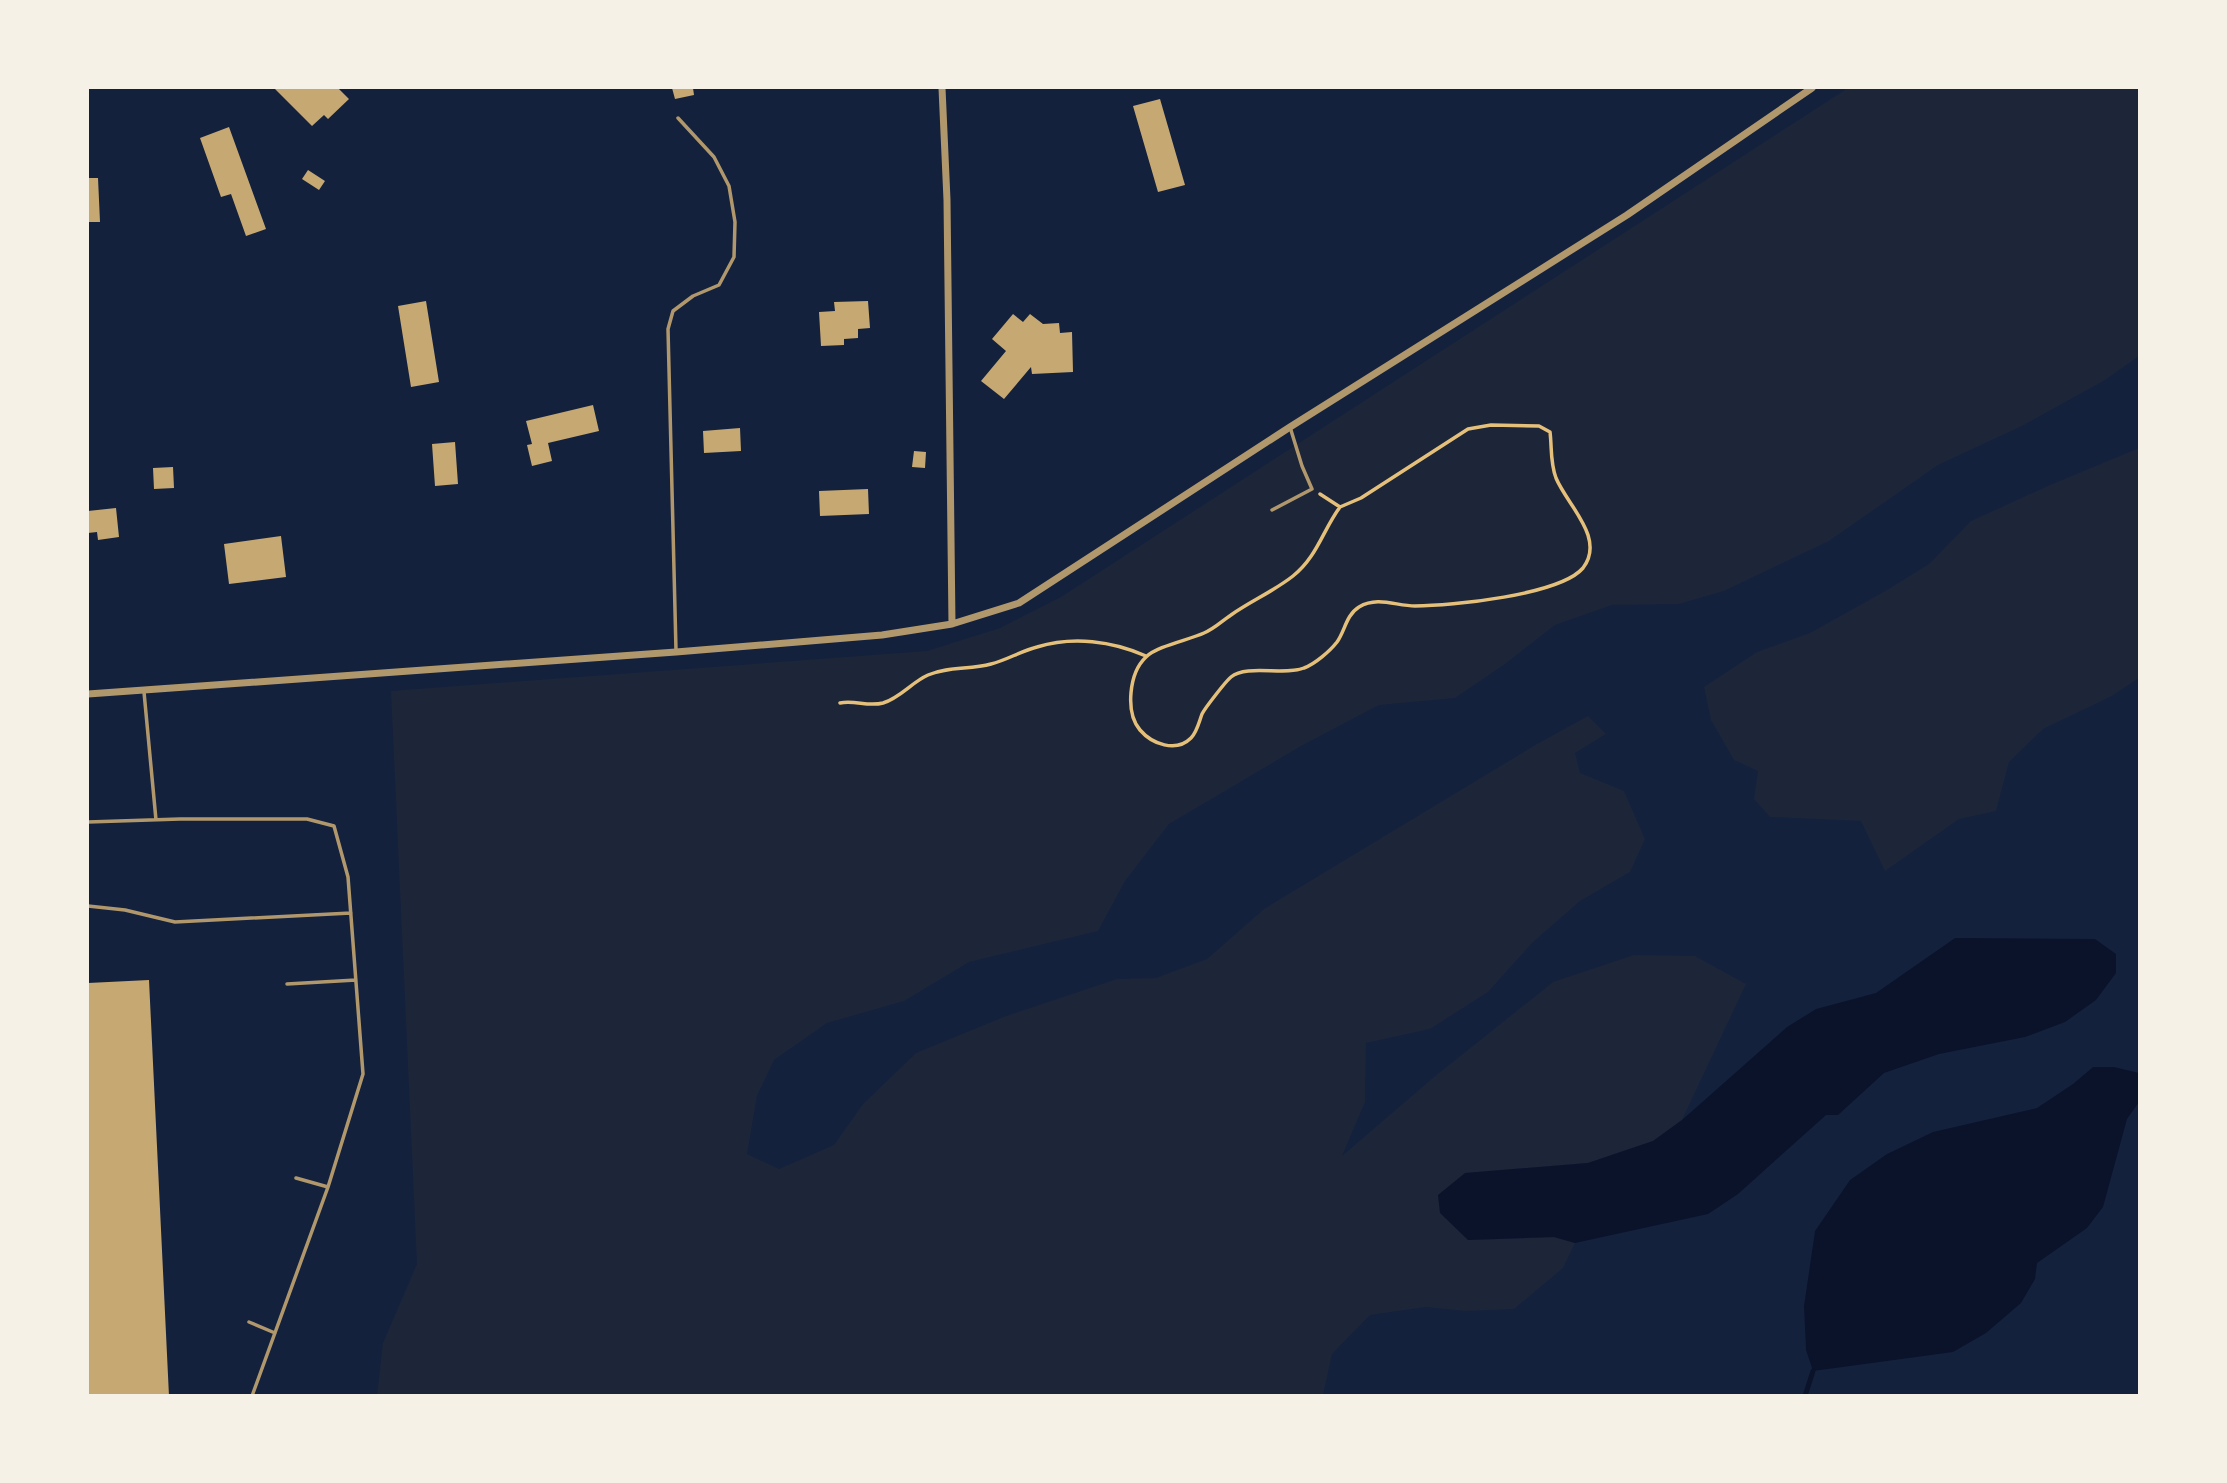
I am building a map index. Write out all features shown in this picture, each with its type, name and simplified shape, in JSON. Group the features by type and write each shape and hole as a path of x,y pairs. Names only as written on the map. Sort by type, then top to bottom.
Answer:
{"street":[{"path":"942,88 947,200 951,624"},
{"path":"88,694 882,635 951,624 1019,603 1290,427 1627,215 1812,88"}],"lane":[{"path":"676,652 668,329 673,311 693,296 719,285 734,257 735,222 729,186 714,158 678,118"},
{"path":"1272,510 1312,489 1290,427"},
{"path":"144,690 156,820"},
{"path":"88,822 307,819 334,826 348,877 363,1074 328,1187 252,1395"},
{"path":"88,906 125,910 175,922 351,913"},
{"path":"288,984 356,980"},
{"path":"296,1178 328,1187"},
{"path":"249,1322 275,1333"}],"path":[{"path":"1491,425 1539,426 1550,432 1550,458 1556,478 1582,521 1591,543 1589,558 1581,570 1563,580 1520,595 1488,601 1435,605 1412,606 1377,601 1366,603 1351,613 1336,644 1305,668 1290,672 1242,673 1231,677 1208,704 1193,736 1185,743 1164,746 1140,731 1130,707 1138,668 1146,656 1208,631 1296,574 1324,538 1329,522 1340,507 1361,498 1468,429 1491,425"},
{"path":"1312,489 1340,507"},
{"path":"841,703 881,704 893,699 917,681 940,671 992,664 1038,646 1059,642 1107,642 1146,656"}],"shaded area":[{"path":"1848,88 2139,88 2139,356 2105,380 2022,426 1938,465 1829,541 1724,591 1679,604 1612,605 1555,625 1455,698 1379,705 1301,746 1169,824 1125,881 1098,931 969,962 904,1001 827,1023 774,1060 757,1096 747,1154 779,1169 834,1145 863,1104 916,1053 1006,1016 1117,979 1156,978 1207,959 1264,909 1588,716 1606,734 1575,753 1580,773 1624,791 1645,839 1630,872 1580,901 1532,943 1488,992 1430,1029 1366,1043 1365,1102 1342,1156 1434,1077 1553,982 1634,955 1695,956 1746,984 1682,1120 1653,1141 1588,1163 1465,1173 1468,1240 1554,1237 1575,1243 1563,1268 1514,1309 1465,1311 1426,1307 1370,1315 1332,1354 1323,1395 377,1396 383,1343 417,1264 391,691 927,651 1000,628 1061,597"},
{"path":"2139,448 2139,678 2112,696 2043,729 2009,762 1996,811 1959,819 1885,871 1861,821 1770,817 1754,799 1758,771 1734,760 1711,720 1704,687 1757,652 1810,633 1929,564 1971,521"},
{"path":"1955,938 2095,939 2116,954 2116,973 2096,1000 2065,1022 2025,1037 1939,1054 1884,1073 1838,1115 1826,1115 1738,1194 1708,1214 1575,1243 1554,1237 1468,1240 1440,1213 1438,1195 1465,1173 1588,1163 1653,1141 1682,1120 1787,1027 1816,1009 1876,993"},
{"path":"2093,1067 2114,1067 2139,1073 2139,1102 2127,1119 2103,1207 2087,1228 2037,1263 2035,1279 2021,1303 1986,1333 1953,1352 1813,1371 1806,1350 1804,1306 1815,1231 1850,1180 1887,1154 1933,1132 2037,1108"}],"building":[{"path":"274,88 338,88 349,99 328,119 324,115 312,126"},
{"path":"672,88 693,88 694,95 675,99"},
{"path":"1160,99 1185,185 1158,192 1133,106"},
{"path":"229,127 266,229 246,236 231,194 221,197 200,138"},
{"path":"308,170 325,181 319,190 302,179"},
{"path":"88,178 98,178 100,222 88,222"},
{"path":"426,301 439,382 411,387 398,306"},
{"path":"868,301 870,328 858,329 858,338 844,339 844,345 821,346 819,312 835,311 834,302"},
{"path":"1013,314 1023,322 1030,314 1043,324 1059,323 1060,333 1072,332 1073,372 1032,374 1031,367 1004,399 981,381 1006,351 992,339"},
{"path":"593,405 599,431 548,443 552,461 532,466 527,445 532,444 526,421"},
{"path":"740,428 741,451 704,453 703,431"},
{"path":"455,442 458,484 435,486 432,444"},
{"path":"914,451 926,452 925,468 912,467"},
{"path":"173,467 174,488 154,489 153,468"},
{"path":"868,489 869,514 820,516 819,491"},
{"path":"116,508 119,537 98,540 97,532 88,533 88,511"},
{"path":"281,536 286,577 229,584 224,544"},
{"path":"149,980 169,1396 88,1396 88,983"}],"waterway":[{"path":"1805,1396 1813,1371"}]}
